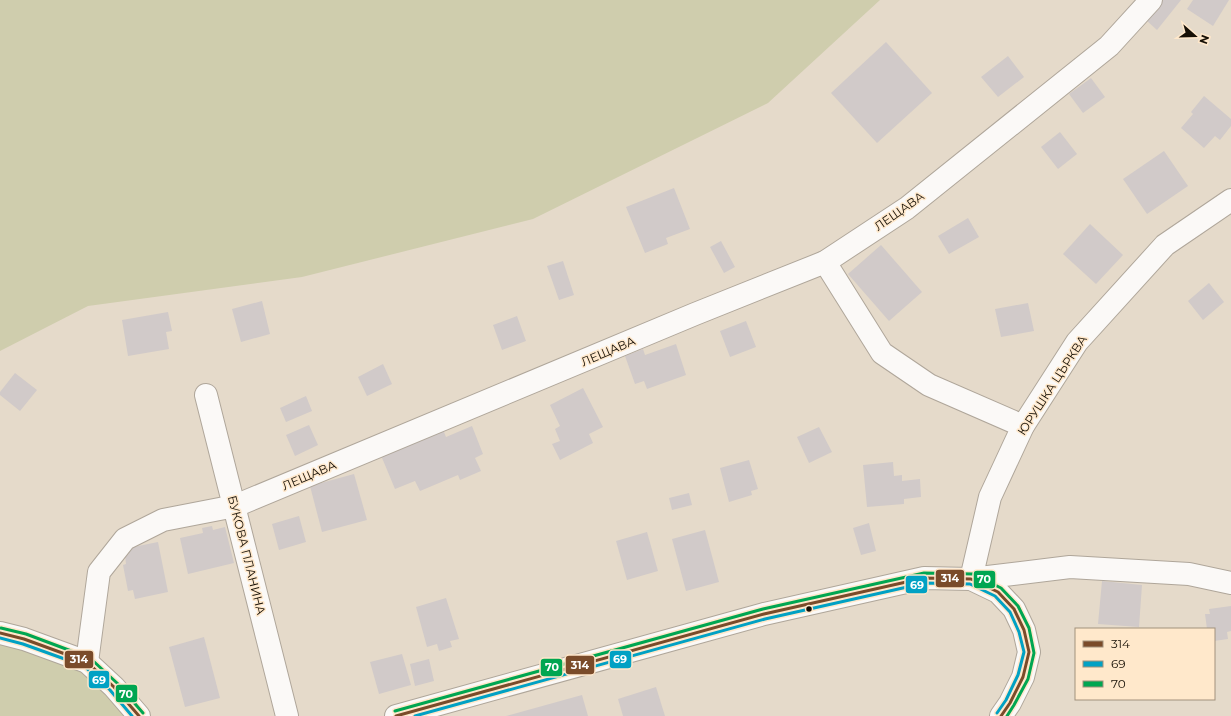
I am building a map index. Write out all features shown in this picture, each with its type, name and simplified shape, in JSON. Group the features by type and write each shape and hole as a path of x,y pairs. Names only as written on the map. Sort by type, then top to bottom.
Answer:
{"street":[{"name":"ЛЕЩАВА","path":"87,662 99,572 125,539 162,520 235,506 695,314 825,262 907,208 1103,51 1151,0"},
{"name":"ЮРУШКА ЦЪРКВА","path":"971,579 990,497 1023,426 1077,342 1165,245 1231,200"},
{"path":"825,262 882,353 929,385 1023,426"},
{"name":"БУКОВА ПЛАНИНА","path":"206,395 287,716"},
{"path":"396,716 764,614 924,578 971,579 1070,567 1189,574 1231,583"},
{"path":"971,579 998,592 1014,609 1024,630 1029,652 1023,677 1010,703 1001,716"},
{"path":"0,633 24,639 87,662 114,687 139,716"}],"shaded area":[{"path":"0,0 880,0 768,103 533,219 302,277 88,306 0,351"},
{"path":"0,633 87,662 139,716 0,716"}],"building":[{"path":"1162,0 1181,0 1157,30 1146,20"},
{"path":"1193,0 1229,0 1213,26 1187,9"},
{"path":"886,42 932,93 877,143 831,93"},
{"path":"1008,56 1024,77 998,97 981,77"},
{"path":"1091,78 1105,97 1083,113 1069,94"},
{"path":"1204,96 1231,119 1231,126 1220,140 1215,136 1204,148 1181,128 1193,114 1191,112"},
{"path":"1060,132 1077,154 1058,169 1041,147"},
{"path":"1164,151 1188,186 1147,214 1123,179"},
{"path":"674,188 690,229 666,238 668,244 645,253 626,207"},
{"path":"968,218 979,237 949,254 938,236"},
{"path":"1090,224 1123,255 1096,284 1063,254"},
{"path":"721,241 735,267 724,273 710,247"},
{"path":"881,245 922,292 889,321 848,274"},
{"path":"563,261 574,295 559,300 547,266"},
{"path":"1209,283 1224,302 1203,320 1188,301"},
{"path":"262,301 270,334 241,342 232,309"},
{"path":"1028,303 1034,331 1001,337 995,309"},
{"path":"168,312 172,331 166,332 169,349 128,356 122,320"},
{"path":"517,316 526,341 502,350 493,325"},
{"path":"746,321 756,347 730,357 720,331"},
{"path":"676,344 686,375 647,389 644,381 635,384 625,356 643,349 645,355"},
{"path":"383,364 392,384 367,396 358,377"},
{"path":"15,373 37,390 20,411 0,395 0,392"},
{"path":"583,388 603,427 589,434 593,443 560,460 552,444 560,441 555,429 560,426 550,405"},
{"path":"306,396 312,411 286,422 280,408"},
{"path":"309,425 318,445 295,456 286,435"},
{"path":"472,426 483,454 475,458 481,471 460,480 458,475 420,491 415,481 395,489 380,453 442,427 446,437"},
{"path":"819,427 832,452 809,463 797,437"},
{"path":"749,460 758,489 751,491 752,495 729,502 720,468"},
{"path":"893,462 894,476 902,475 902,481 920,479 921,497 904,499 904,504 867,507 863,465"},
{"path":"354,474 367,520 322,532 310,486"},
{"path":"689,493 692,505 672,510 669,498"},
{"path":"299,516 306,542 279,550 272,524"},
{"path":"869,523 876,551 861,555 853,528"},
{"path":"212,526 213,530 225,527 234,563 188,574 180,538 203,533 202,528"},
{"path":"705,530 719,582 686,591 672,539"},
{"path":"647,532 658,571 627,580 616,541"},
{"path":"158,542 168,592 135,599 133,590 128,591 123,565 126,564 125,555 129,554 128,548"},
{"path":"1102,581 1142,585 1139,627 1098,624"},
{"path":"446,598 459,639 450,641 452,647 439,651 437,644 427,647 416,607"},
{"path":"1231,606 1231,631 1227,632 1228,639 1215,641 1215,628 1207,628 1205,614 1210,614 1209,609"},
{"path":"204,637 220,698 185,707 169,647"},
{"path":"402,654 411,685 379,694 370,662"},
{"path":"429,659 434,681 415,686 410,664"},
{"path":"656,687 665,716 623,716 618,699"},
{"path":"582,695 588,716 506,716"}],"transit line":[{"name":"70","path":"395,711 763,609 924,573 973,574 1001,588 1018,606 1029,628 1034,653 1028,679 1007,716"},
{"name":"314","path":"396,716 764,614 924,578 971,579 998,592 1014,609 1024,630 1029,652 1023,677 1010,703 1001,716"},
{"name":"69","path":"415,716 765,619 925,583 970,584 995,596 1010,612 1019,632 1024,652 1018,675 1006,700 997,713"},
{"name":"70","path":"1,628 26,634 90,658 117,683 143,713"},
{"name":"314","path":"0,633 24,639 87,662 114,687 139,716"},
{"name":"69","path":"0,638 23,644 84,666 110,690 132,716"}]}
